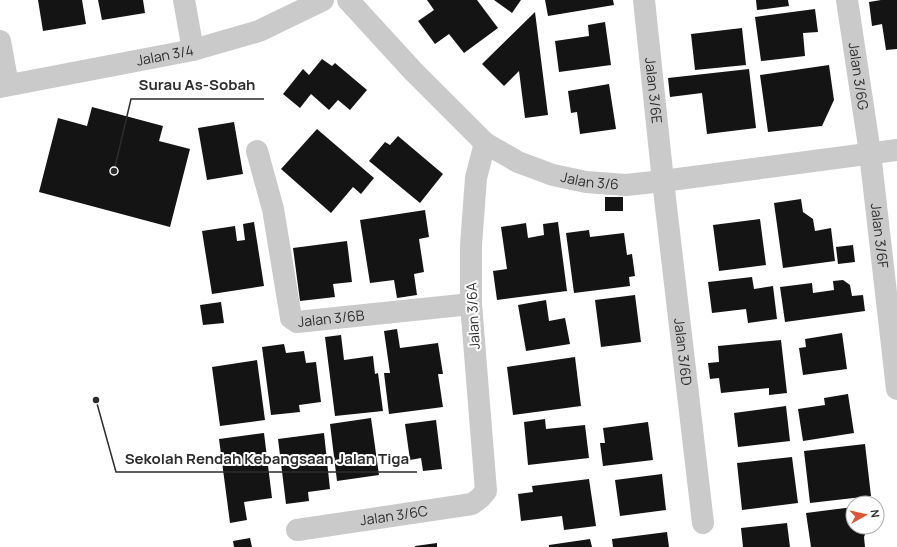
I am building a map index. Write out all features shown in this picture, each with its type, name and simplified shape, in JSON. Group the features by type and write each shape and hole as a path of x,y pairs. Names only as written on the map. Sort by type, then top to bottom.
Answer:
{"street":[{"path":"184,0 193,50"},
{"name":"Jalan 3/4","path":"4,86 193,50 259,31 323,0"},
{"name":"Jalan 3/6","path":"348,0 413,71 485,143 518,162 553,174 586,182 626,185 897,150"},
{"name":"Jalan 3/6E","path":"644,0 663,181"},
{"name":"Jalan 3/6G","path":"847,0 870,153"},
{"path":"0,41 4,86"},
{"name":"Jalan 3/6A","path":"485,143 476,178 471,245 471,304 486,491"},
{"name":"Jalan 3/6B","path":"257,151 273,209 291,318 293,321 471,304"},
{"name":"Jalan 3/6F","path":"870,153 897,390"},
{"name":"Jalan 3/6D","path":"663,181 703,523"},
{"name":"Jalan 3/6C","path":"297,530 472,504 486,491"}],"building":[{"path":"38,0 82,0 86,24 43,31"},
{"path":"98,0 143,0 145,13 102,20"},
{"path":"427,0 477,0 498,28 464,53 449,34 435,44 418,21 434,10"},
{"path":"494,0 521,0 512,13"},
{"path":"545,0 613,0 614,5 548,16"},
{"path":"756,0 788,0 789,6 757,10"},
{"path":"897,0 897,49 886,50 882,24 872,26 869,2"},
{"path":"815,9 818,32 803,33 805,56 761,61 755,17"},
{"path":"535,12 548,115 525,118 519,71 504,86 482,64"},
{"path":"605,22 611,65 559,72 555,41 589,36 588,25"},
{"path":"742,28 746,65 695,70 691,34"},
{"path":"322,59 332,66 335,63 367,90 350,110 338,100 329,110 311,94 300,108 283,94 303,69 309,75"},
{"path":"829,65 834,100 822,126 768,132 760,75"},
{"path":"749,69 756,128 707,134 702,93 670,97 668,78"},
{"path":"609,84 616,129 580,134 577,112 571,113 568,91"},
{"path":"92,107 163,126 159,141 190,149 170,227 39,192 58,118 87,126"},
{"path":"234,122 243,174 207,180 198,128"},
{"path":"317,129 374,178 361,194 353,187 331,213 281,169"},
{"path":"398,136 443,174 420,203 369,161 385,142 390,145"},
{"path":"605,197 623,197 623,211 605,211"},
{"path":"801,199 803,212 813,219 815,231 831,228 835,261 783,268 774,203"},
{"path":"425,210 429,237 419,239 424,272 414,274 417,295 397,298 394,280 370,283 360,220"},
{"path":"760,219 766,265 719,271 713,225"},
{"path":"254,222 264,286 212,294 202,231 235,226 237,241 245,240 243,224"},
{"path":"558,222 567,291 497,300 493,271 507,269 501,227 526,223 528,238 544,235 543,224"},
{"path":"589,230 590,237 624,233 627,255 632,254 635,276 629,277 630,286 574,293 566,233"},
{"path":"347,241 352,282 333,284 335,297 300,301 293,248"},
{"path":"853,245 855,262 838,264 836,247"},
{"path":"752,277 754,289 773,286 777,319 748,323 746,309 712,313 708,282"},
{"path":"843,280 850,285 852,296 863,295 865,311 785,322 780,287 812,283 813,293 834,290 833,281"},
{"path":"635,295 641,342 601,347 595,300"},
{"path":"546,300 549,321 565,318 570,344 526,351 518,305"},
{"path":"221,302 224,323 203,325 200,305"},
{"path":"397,329 400,348 438,343 443,374 438,374 443,407 389,414 384,373 390,373 384,331"},
{"path":"842,333 847,369 803,375 799,348 806,347 805,339"},
{"path":"341,335 344,360 373,356 375,374 378,373 383,411 335,416 325,337"},
{"path":"781,340 787,393 769,395 769,388 721,393 719,378 710,379 708,363 719,362 718,346"},
{"path":"284,344 286,353 304,351 306,363 316,362 321,402 299,405 300,412 271,415 262,347"},
{"path":"575,357 581,406 513,415 507,367"},
{"path":"257,360 265,420 220,426 212,367"},
{"path":"848,394 854,433 803,441 798,409 825,405 824,398"},
{"path":"786,406 790,441 738,447 734,413"},
{"path":"371,418 379,475 337,481 330,424"},
{"path":"545,419 546,429 585,425 589,458 528,465 524,422"},
{"path":"436,420 442,469 423,471 421,458 410,460 405,424"},
{"path":"648,422 653,460 603,466 600,443 605,443 603,428"},
{"path":"264,433 272,498 244,502 247,520 230,523 219,439"},
{"path":"324,433 330,489 308,492 309,501 286,504 278,439"},
{"path":"865,444 871,495 845,495 845,499 810,503 804,451"},
{"path":"792,457 798,503 742,510 737,463"},
{"path":"662,474 666,510 620,516 615,480"},
{"path":"589,479 596,526 564,530 562,516 521,521 518,494 533,492 532,486"},
{"path":"845,508 845,535 865,535 865,547 811,547 806,513"},
{"path":"787,523 790,547 743,547 741,528"},
{"path":"667,532 669,547 613,547 612,539"},
{"path":"250,538 252,547 234,547 233,541"},
{"path":"590,539 592,547 549,547 549,545"},
{"path":"437,543 437,547 415,547 415,546"}],"place":[{"name":"Surau As-Sobah","path":"114,171"},
{"name":"Sekolah Rendah Kebangsaan Jalan Tiga","path":"96,400"}]}
